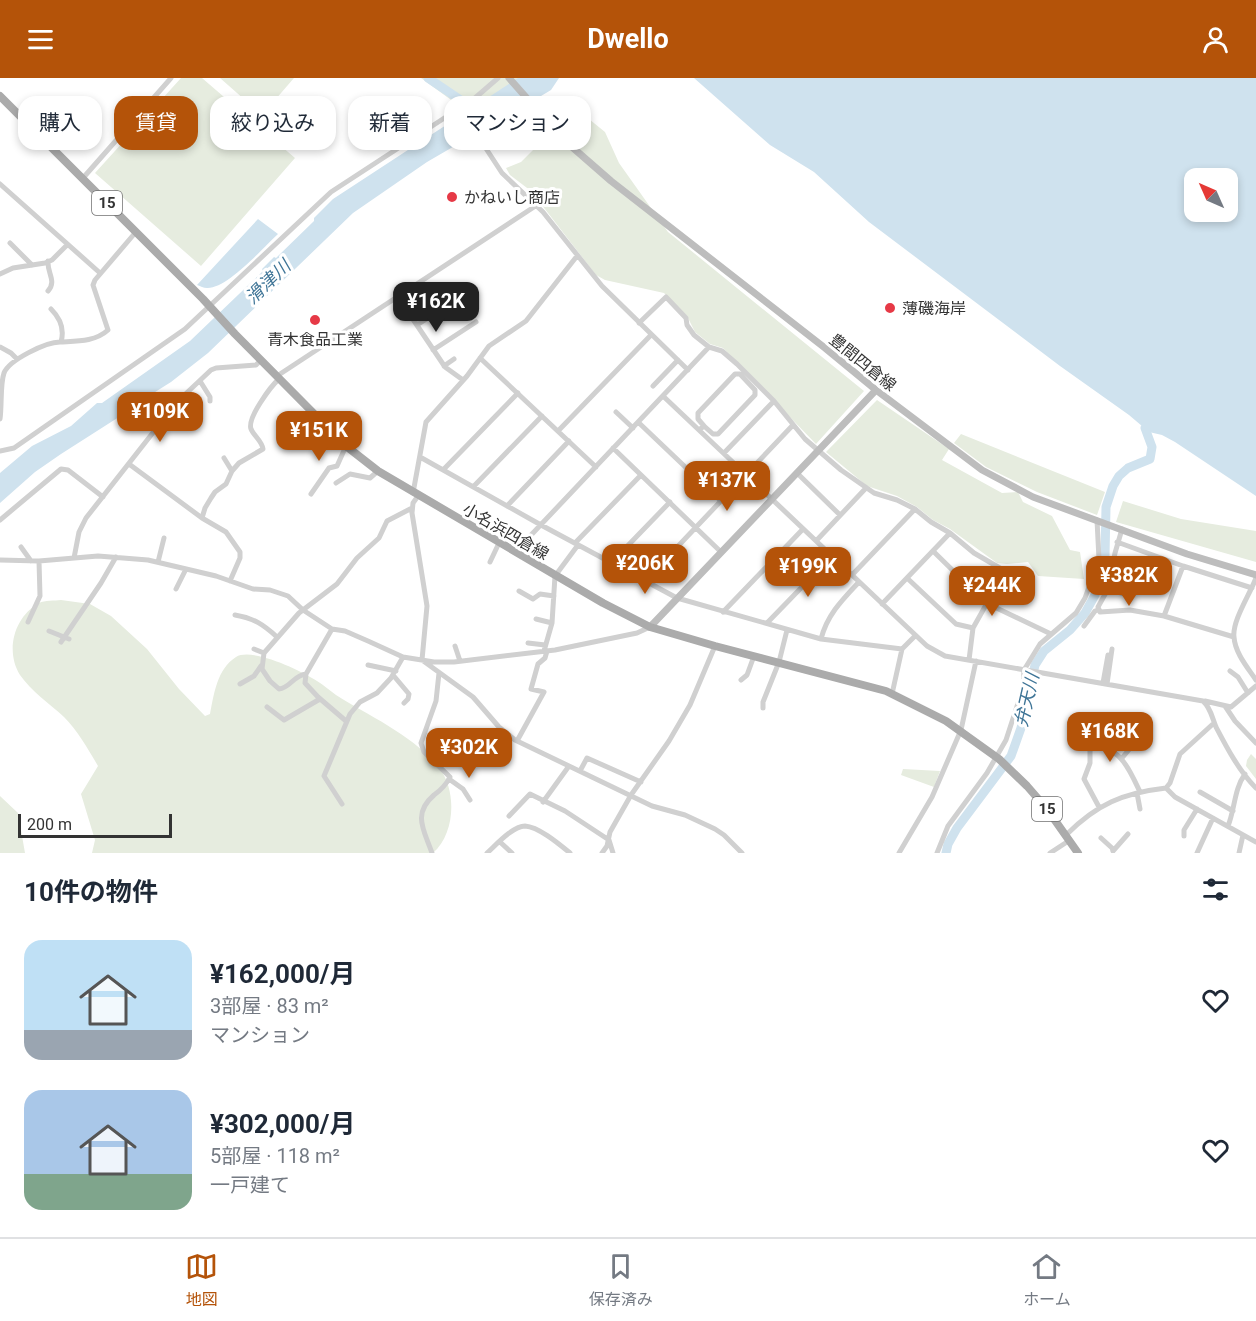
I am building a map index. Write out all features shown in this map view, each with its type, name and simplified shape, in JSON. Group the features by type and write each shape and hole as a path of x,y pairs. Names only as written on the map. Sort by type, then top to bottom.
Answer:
{"main road":[{"name":"豊間四倉線","path":"510,79 564,140 611,182 876,390 982,470 1033,497 1256,577"},
{"name":"小名浜四倉線","path":"0,96 346,446 378,471 555,576 650,627 860,683 913,703 961,730 1008,767 1041,801 1078,853"},
{"path":"650,627 876,390"}],"street":[{"path":"82,178 171,78"},
{"path":"0,451 14,448 156,351 212,308 331,192 475,98 498,78"},
{"path":"487,150 502,173 537,205 602,286 688,370"},
{"path":"0,195 3,187 100,273"},
{"path":"202,518 205,507 215,492 226,484 232,471 240,463 263,449 263,445 251,430 250,424 278,377 537,205"},
{"path":"0,419 1,386 5,370 17,359 57,342 91,339 108,330 93,285 100,273 135,233"},
{"path":"10,243 32,265"},
{"path":"0,274 13,268 48,261 67,244"},
{"path":"422,660 427,606 412,508 416,495 426,422 489,346 526,321 577,255"},
{"path":"48,261 53,280 52,287 48,291"},
{"path":"398,297 444,366 463,380"},
{"path":"639,323 666,297 686,318 687,325 694,336 709,348 722,351 737,363 774,401 805,439 842,470 874,493 897,500 915,509 975,553 1005,571 973,628 969,660"},
{"path":"51,309 60,320 63,338 61,342"},
{"path":"417,325 431,316"},
{"path":"433,350 476,322"},
{"path":"559,430 651,335"},
{"path":"0,347 11,352 17,359"},
{"path":"515,552 709,348"},
{"path":"480,358 596,467"},
{"path":"444,366 454,359"},
{"path":"74,558 79,532 103,497 177,402 216,368 255,365 261,360"},
{"path":"653,386 678,360"},
{"path":"735,374 740,374 755,390 755,395 718,434 702,428 698,413 735,374"},
{"path":"200,381 210,401"},
{"path":"443,470 518,393"},
{"path":"663,396 702,428 746,475 915,636 945,656 1231,707 1256,686"},
{"path":"724,453 774,401"},
{"path":"616,412 633,428"},
{"path":"474,486 542,416"},
{"path":"638,422 721,501"},
{"path":"644,582 793,426"},
{"path":"507,506 569,441"},
{"path":"337,466 346,446"},
{"path":"614,448 722,552"},
{"path":"420,457 644,582 677,598 821,639 902,649"},
{"path":"224,458 232,471"},
{"path":"129,464 202,518 224,529 238,549 240,558 230,581"},
{"path":"311,494 329,468 337,466 370,478 378,471"},
{"path":"0,520 61,469 68,470 103,497"},
{"path":"797,473 840,515"},
{"path":"336,483 354,474"},
{"path":"517,741 544,692 531,689 538,664 545,658 552,623 555,576 577,544 641,475"},
{"path":"816,541 866,488"},
{"path":"611,562 670,502"},
{"path":"240,684 254,676 261,666 264,653 303,610 338,584 357,558 379,538 387,521 412,508"},
{"path":"852,575 915,509"},
{"path":"937,853 952,820 998,759 1023,688 1024,670 1040,644 1076,613 1089,590 1099,559 1100,521"},
{"path":"1084,626 1098,610 1108,589 1118,528"},
{"path":"723,612 803,529"},
{"path":"882,604 950,533"},
{"path":"158,562 164,538"},
{"path":"1117,542 1252,588"},
{"path":"490,562 499,543"},
{"path":"21,547 32,561"},
{"path":"933,551 986,603 1051,634"},
{"path":"767,623 832,556"},
{"path":"61,642 67,638 116,557"},
{"path":"0,560 39,561 116,557 158,562 253,589 270,590 288,596 303,610 332,629 345,631 368,640 403,657 422,660 460,661 545,649 637,633 650,627"},
{"path":"28,622 40,596 39,561"},
{"path":"1164,616 1183,566"},
{"path":"176,589 186,569"},
{"path":"1256,577 1240,615 1234,637 1242,660 1256,680"},
{"path":"907,578 956,624 973,628"},
{"path":"821,639 825,623 839,603 859,582"},
{"path":"1108,589 1128,596 1131,584"},
{"path":"519,591 533,599 540,594 554,596"},
{"path":"1098,610 1100,612 1130,610 1164,616 1234,637"},
{"path":"235,615 245,616 259,622 278,638"},
{"path":"536,619 552,623"},
{"path":"332,629 306,674 305,683 346,721"},
{"path":"763,708 787,630"},
{"path":"49,631 67,638"},
{"path":"892,694 902,649 915,636"},
{"path":"528,643 545,649"},
{"path":"455,646 460,661"},
{"path":"602,853 609,840 610,831 631,795 686,713 716,646"},
{"path":"254,649 264,653"},
{"path":"1105,683 1111,650"},
{"path":"741,680 747,675 754,656"},
{"path":"342,804 324,776 346,721 357,704 377,693 394,673 403,657"},
{"path":"422,660 473,698 499,727 517,741 652,806 686,815 724,835 742,853"},
{"path":"899,853 932,797 961,730 976,661"},
{"path":"368,665 394,673 409,694 404,703"},
{"path":"261,666 270,681 279,689 284,688 299,675 306,674"},
{"path":"1230,670 1238,677 1248,693"},
{"path":"439,673 436,701 421,743 424,752 450,777 449,779 463,789 470,800"},
{"path":"267,707 284,720 320,699"},
{"path":"1203,701 1245,774 1256,788"},
{"path":"1225,706 1235,721 1256,743"},
{"path":"1050,853 1064,842 1082,819 1099,807 1122,797 1166,788 1180,754 1214,723"},
{"path":"1094,733 1102,746 1122,758 1139,793 1140,808"},
{"path":"1099,807 1084,779 1090,763 1090,748 1102,746 1109,737"},
{"path":"1122,758 1137,740 1149,737"},
{"path":"580,771 587,758 641,782"},
{"path":"543,802 569,766"},
{"path":"1228,826 1238,785 1245,774"},
{"path":"432,853 421,823 421,811 426,802 447,784 449,779"},
{"path":"1166,788 1175,797 1256,842"},
{"path":"1200,792 1233,811"},
{"path":"509,816 530,794 565,811 609,840 613,853"},
{"path":"1184,836 1184,830 1197,809"},
{"path":"1197,853 1213,818"},
{"path":"487,853 507,835 527,826 545,834 570,853"},
{"path":"1101,838 1113,852 1128,834"},
{"path":"1239,853 1243,835"},
{"path":"500,842 512,853"}],"shaded area":[{"path":"181,78 202,78 223,96 210,96 210,150 286,150 295,158 201,266 95,173 116,150 198,150 198,96 165,96"},
{"path":"220,78 294,78 278,96 240,96"},
{"path":"421,78 522,78 499,96 446,96"},
{"path":"591,121 605,132 619,163 668,232 864,391 816,444 723,348 710,344 695,332 687,316 664,293 605,280 596,275 531,191 510,175 506,168 521,162 533,150 591,150"},
{"path":"877,400 949,449 942,460 1002,493 1018,492 1023,502 1052,516 1070,550 1080,552 1084,579 1038,576 1028,562 997,563 917,507 897,496 867,486 826,452"},
{"path":"961,434 1105,492 1097,515 1037,492 986,467 954,443"},
{"path":"1123,501 1181,519 1256,531 1256,562 1116,522"},
{"path":"61,600 90,604 111,616 147,649 179,689 205,716 210,714 217,682 224,668 236,657 253,655 300,672 391,727 430,757 445,778 449,789 451,812 446,835 440,845 433,853 92,853 95,840 81,794 98,766 69,722 24,681 15,666 13,656 15,635 23,617 39,603"},
{"path":"1251,754 1256,759 1256,779 1246,766"},
{"path":"903,769 940,771 934,787 901,775"},
{"path":"0,796 18,813 25,853 0,853"}],"water":[{"path":"518,78 559,78 551,90 541,96 490,96"},
{"path":"694,78 1256,78 1256,496 1175,442 1162,435 1149,432 869,222 814,172 770,145"},
{"name":"滑津川","path":"444,126 444,150 448,150 353,213 208,353 144,401 35,472 0,503 0,473 32,446 71,426 97,403 102,403 190,341 263,271 262,269 274,257 276,258 314,221 314,218 333,199 408,150 432,150 432,134"},
{"path":"258,219 278,234 244,267 224,282 207,288 197,285"}],"waterway":[{"path":"428,78 455,96"},
{"name":"弁天川","path":"946,853 957,828 1011,756 1021,728 1035,665 1044,651 1070,630 1085,613 1095,595 1105,556 1106,507 1119,476 1128,468 1150,459 1152,447 1145,428"}],"place":[{"name":"かねいし商店","path":"452,197"},
{"name":"薄磯海岸","path":"890,308"},
{"name":"青木食品工業","path":"315,320"}]}
